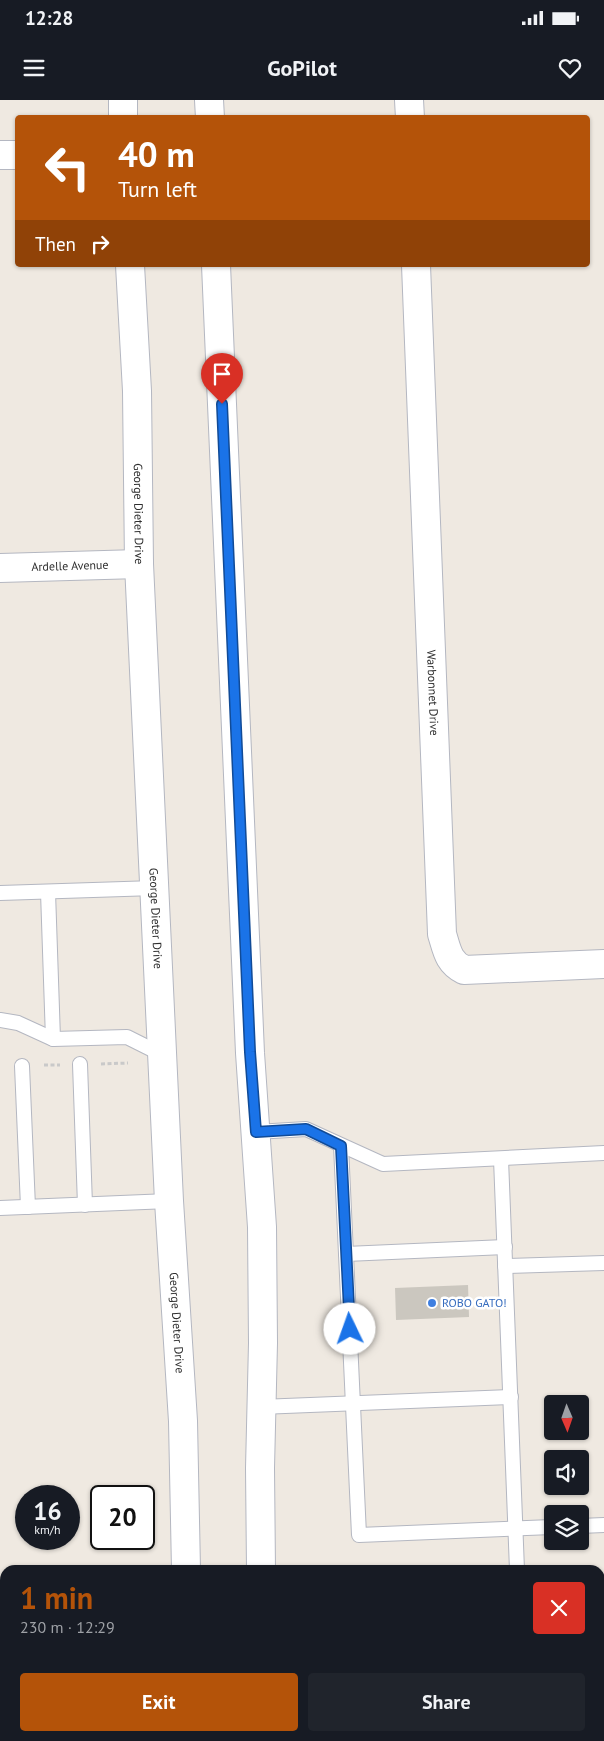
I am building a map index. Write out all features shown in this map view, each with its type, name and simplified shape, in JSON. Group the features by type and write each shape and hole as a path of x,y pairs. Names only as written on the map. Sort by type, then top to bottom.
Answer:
{"main road":[{"path":"123,100 123,115"},
{"path":"209,100 210,115"},
{"path":"409,100 410,115"},
{"path":"0,155 15,155"},
{"name":"George Dieter Drive","path":"130,267 136,391 139,564 169,1201 183,1421 186,1565"},
{"path":"216,267 250,1052 262,1227 261,1565"},
{"name":"Warbonnet Drive","path":"416,267 442,934 448,957 455,966 464,970 604,964"},
{"name":"Ardelle Avenue","path":"0,568 139,564"}],"lane":[{"path":"0,893 155,888"},
{"path":"48,892 53,1039"},
{"path":"0,1020 18,1023 30,1031 53,1039 127,1037 163,1055"},
{"path":"80,1064 85,1205"},
{"path":"22,1066 28,1207"},
{"path":"256,1132 306,1129 382,1164 604,1152"},
{"path":"341,1146 359,1535 544,1527"},
{"path":"501,1158 517,1565"},
{"path":"0,1208 169,1201"},
{"path":"346,1254 505,1247"},
{"path":"506,1266 604,1263"},
{"path":"260,1407 511,1397"},
{"path":"589,1526 604,1525"}],"building":[{"name":"ROBO GATO!","path":"468,1285 469,1317 396,1320 395,1288"}],"place":[{"name":"ROBO GATO!","path":"432,1303"}],"route":[{"path":"222,404 250,1052 256,1132 306,1129 341,1146 350,1329"}]}
